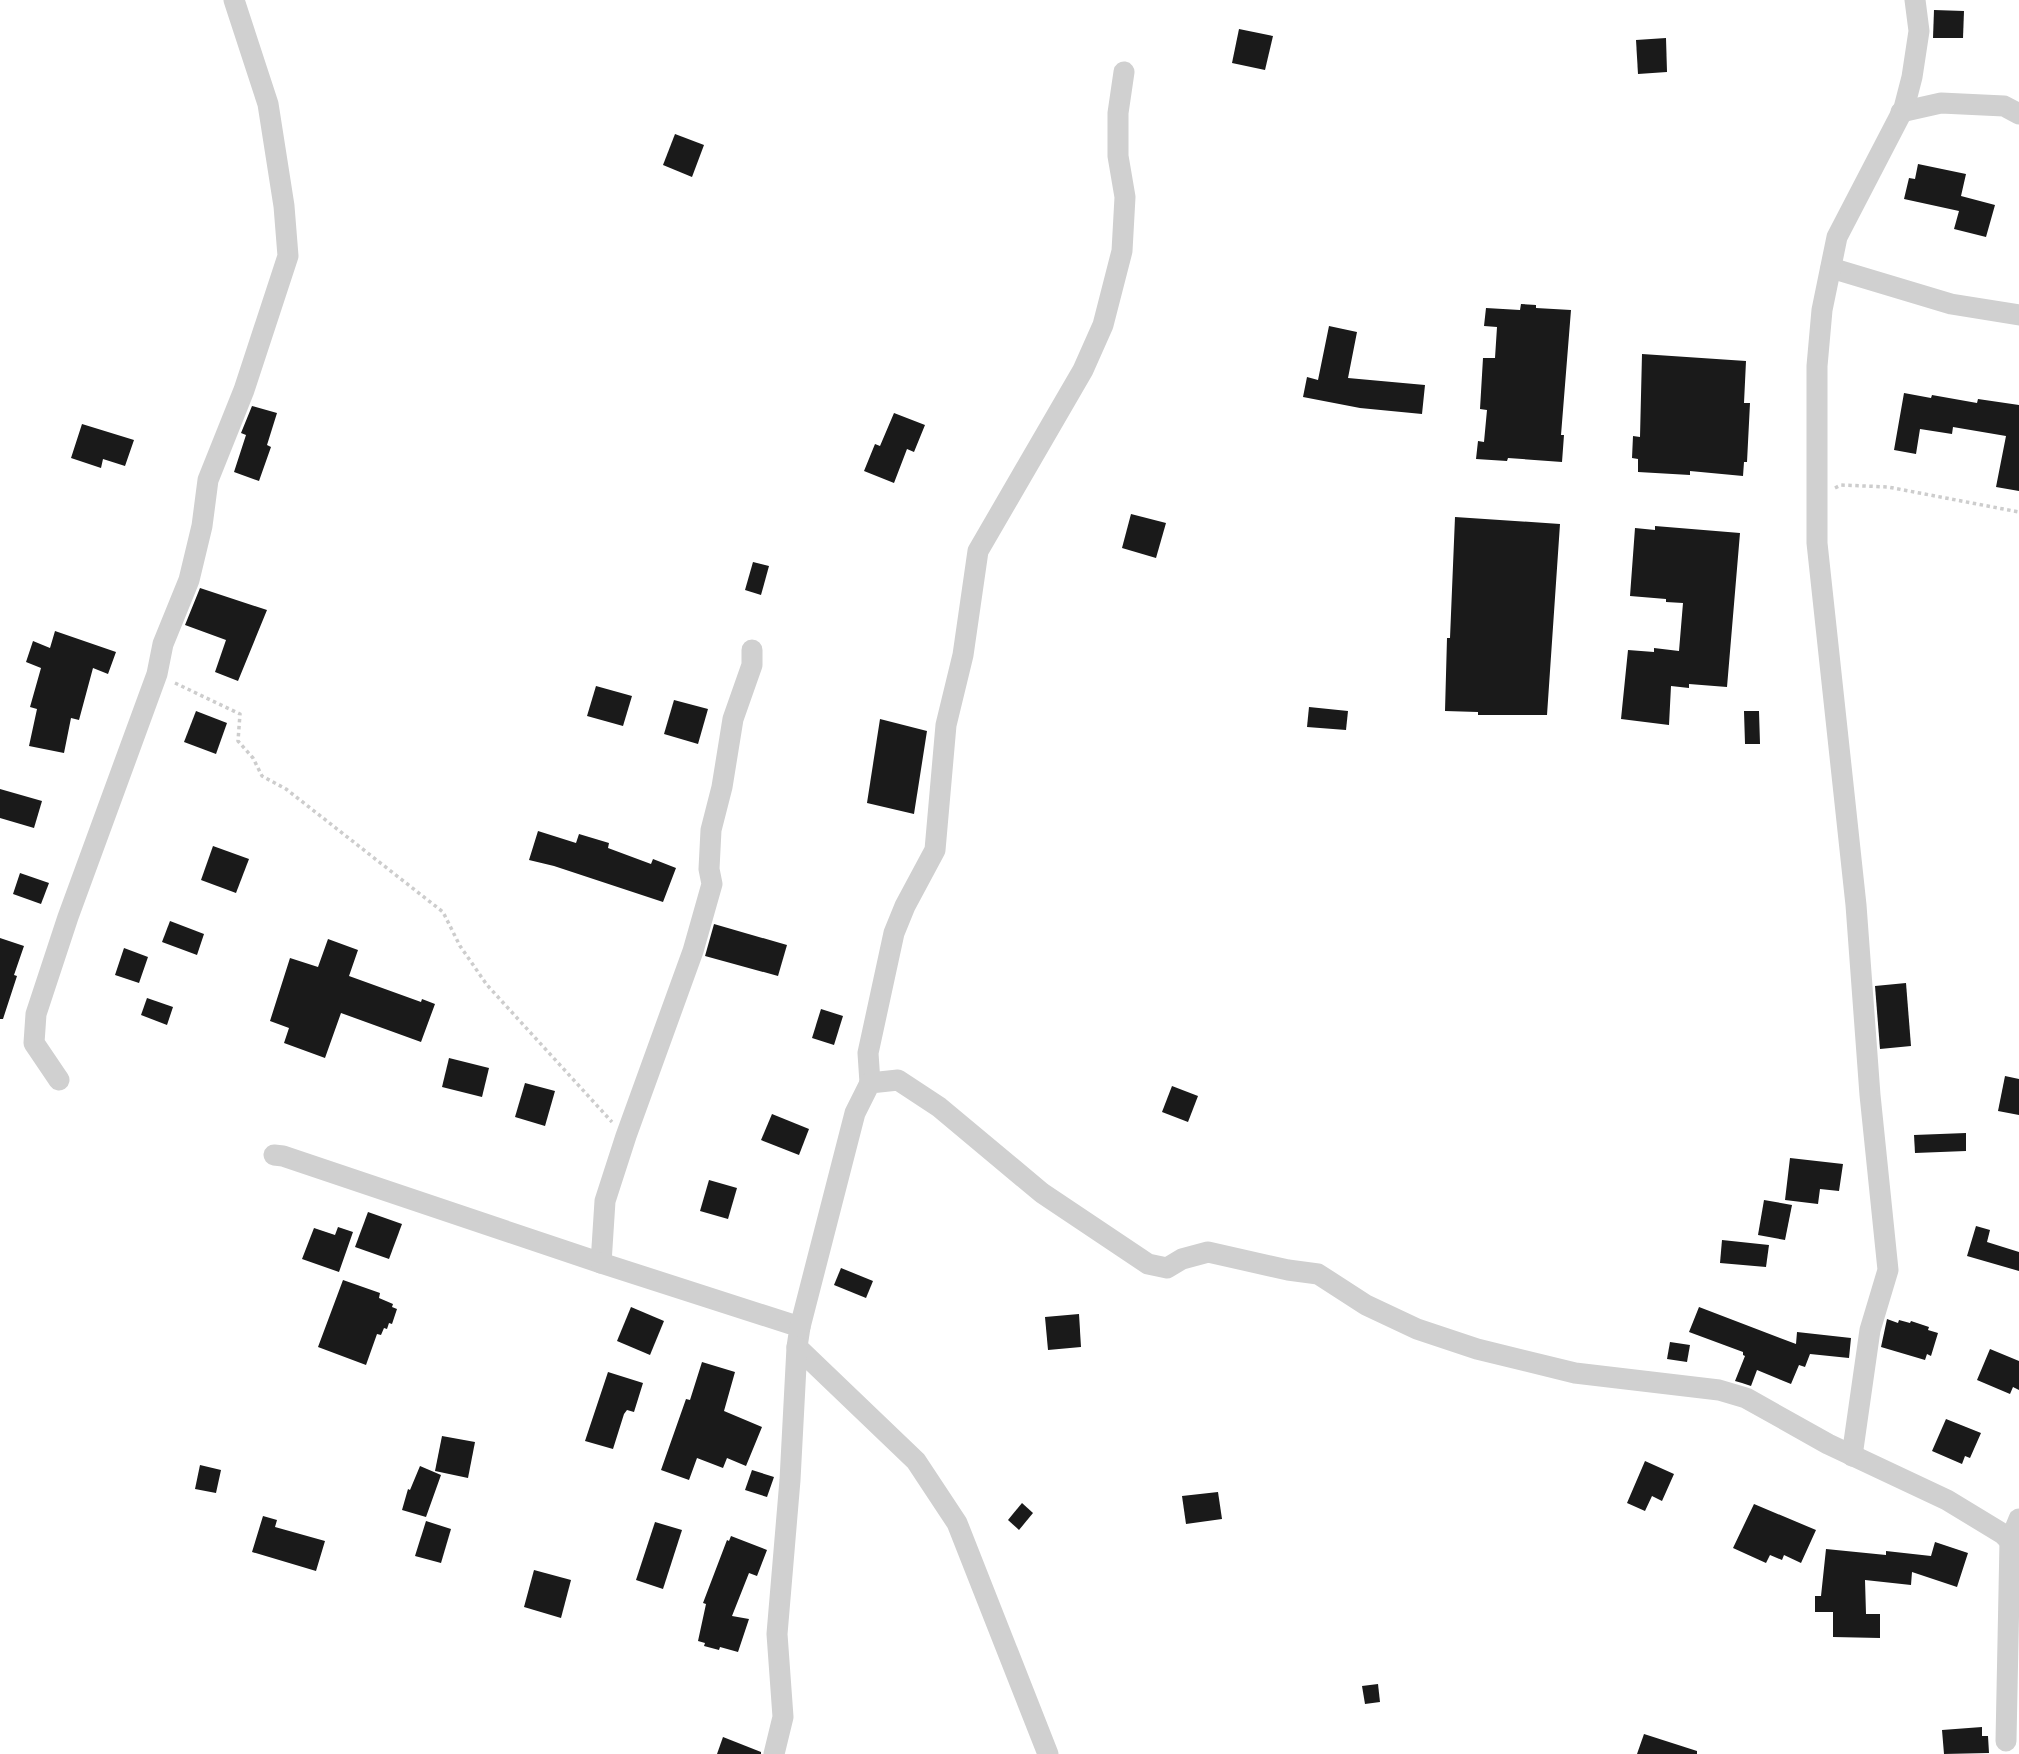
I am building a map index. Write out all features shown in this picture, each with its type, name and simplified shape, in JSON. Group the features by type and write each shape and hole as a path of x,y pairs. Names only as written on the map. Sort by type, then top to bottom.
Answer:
{"street":[{"path":"59,1080 34,1043 36,1014 68,917 157,674 163,644 189,580 202,526 208,480 244,390 288,256 284,206 268,104 233,0"},
{"path":"1852,1456 1870,1330 1888,1270 1870,1094 1856,905 1818,543 1817,366 1822,310 1838,237 1901,112 1912,77 1919,31 1915,0"},
{"path":"774,1754 783,1717 776,1634 790,1480 798,1337 855,1113 870,1083 868,1053 894,933 935,850 946,725 963,654 978,551 1083,370 1103,325 1122,251 1125,197 1118,156 1118,113 1124,72"},
{"path":"1901,112 1941,103 2004,106 2019,114"},
{"path":"1831,268 1951,304 2019,315"},
{"path":"601,1263 606,1201 626,1136 693,951 712,884 709,869 711,830 722,788 733,719 752,665 752,650"},
{"path":"870,1083 898,1080 939,1107 1042,1193 1148,1264 1167,1268 1182,1259 1208,1252 1318,1275 1366,1305 1417,1329 1477,1349 1575,1373 1719,1390 1746,1398 1852,1456 1889,1474 1919,1484 2003,1534 2015,1545"},
{"path":"274,1155 601,1263 798,1337 916,1461 957,1523 1048,1754"},
{"path":"2006,1741 2015,1545 2019,1519"}],"path":[{"path":"1817,496 1841,485 1888,487 2019,512"},
{"path":"157,674 240,714 238,741 253,758 262,776 286,789 443,912 460,946 486,985 599,1110 626,1136"}],"building":[{"path":"1934,10 1964,11 1963,38 1933,38"},
{"path":"1239,29 1273,36 1265,70 1232,63"},
{"path":"1666,38 1667,72 1638,74 1636,40"},
{"path":"675,134 704,145 692,177 663,165"},
{"path":"1918,164 1966,174 1961,196 1995,205 1986,237 1954,229 1959,211 1904,199 1909,178 1915,179"},
{"path":"1521,304 1536,305 1536,308 1571,310 1561,435 1564,435 1562,462 1508,458 1507,461 1476,459 1478,441 1484,442 1487,410 1480,409 1483,358 1495,358 1497,327 1484,326 1486,308 1520,310"},
{"path":"1329,326 1357,332 1348,378 1425,385 1422,414 1360,408 1303,397 1307,377 1318,380"},
{"path":"1642,354 1746,361 1744,403 1750,403 1747,462 1744,462 1743,476 1690,471 1690,475 1638,472 1638,459 1632,458 1633,436 1640,437"},
{"path":"1904,393 1977,403 1978,399 2019,405 2019,491 1996,487 2006,436 1953,427 1952,434 1920,429 1916,454 1894,450"},
{"path":"252,406 277,413 267,445 271,447 259,481 234,472 246,435 241,433"},
{"path":"894,413 925,425 914,452 907,449 894,483 864,471 875,444 880,446"},
{"path":"82,424 134,440 125,466 103,459 101,468 71,458"},
{"path":"1131,514 1166,523 1156,558 1122,548"},
{"path":"1455,517 1560,524 1547,715 1478,715 1478,712 1445,711"},
{"path":"1655,526 1740,533 1727,687 1689,684 1689,688 1671,686 1669,725 1621,719 1628,650 1654,652 1654,648 1679,651 1683,603 1630,596 1635,528 1655,530"},
{"path":"753,562 769,566 761,595 745,590"},
{"path":"200,588 267,610 238,681 215,672 226,640 185,625"},
{"path":"55,631 116,652 108,674 93,668 79,720 71,718 64,753 29,746 37,709 30,707 41,668 26,662 33,641 50,648"},
{"path":"596,686 632,696 623,726 587,716"},
{"path":"674,700 708,709 698,744 664,734"},
{"path":"1309,707 1348,711 1346,730 1307,727"},
{"path":"196,711 227,723 216,754 184,742"},
{"path":"1744,711 1759,711 1760,744 1745,744"},
{"path":"880,719 927,731 914,814 867,803"},
{"path":"0,789 42,801 34,828 0,818"},
{"path":"538,831 576,843 579,834 609,843 608,848 651,864 653,859 676,868 663,902 529,860"},
{"path":"213,846 249,859 236,893 201,880"},
{"path":"20,873 49,883 41,904 13,894"},
{"path":"170,921 204,934 197,955 162,942"},
{"path":"714,924 787,945 778,976 705,956"},
{"path":"0,938 24,946 3,1019 0,1019"},
{"path":"328,939 358,950 349,976 421,1002 422,999 435,1004 421,1042 341,1013 325,1058 284,1043 289,1028 270,1021 290,958 318,967"},
{"path":"124,948 148,957 139,983 115,975"},
{"path":"1906,983 1911,1046 1880,1049 1875,986"},
{"path":"147,998 173,1007 167,1025 141,1015"},
{"path":"821,1009 843,1016 834,1045 812,1038"},
{"path":"449,1058 489,1068 482,1097 442,1087"},
{"path":"2005,1076 2019,1079 2019,1115 1998,1111"},
{"path":"525,1083 555,1091 545,1126 515,1117"},
{"path":"1172,1086 1198,1096 1188,1122 1162,1112"},
{"path":"772,1114 809,1129 799,1155 761,1140"},
{"path":"1966,1133 1966,1151 1915,1153 1914,1135"},
{"path":"1790,1158 1843,1164 1839,1191 1820,1189 1818,1204 1785,1200"},
{"path":"709,1180 737,1188 728,1219 700,1211"},
{"path":"1764,1200 1792,1205 1785,1240 1758,1235"},
{"path":"368,1212 402,1224 389,1259 355,1247"},
{"path":"1976,1226 1990,1230 1987,1242 2019,1252 2019,1271 1967,1256"},
{"path":"338,1227 353,1232 339,1272 302,1259 314,1228 335,1235"},
{"path":"1722,1240 1769,1245 1766,1267 1720,1263"},
{"path":"841,1268 873,1281 866,1298 834,1285"},
{"path":"343,1280 380,1293 379,1298 393,1304 392,1307 397,1309 392,1324 389,1323 387,1329 384,1328 381,1335 377,1334 366,1365 318,1347"},
{"path":"631,1307 664,1321 650,1355 617,1341"},
{"path":"1699,1307 1796,1344 1797,1332 1851,1338 1849,1358 1810,1354 1805,1367 1799,1365 1791,1384 1757,1370 1751,1386 1735,1381 1745,1356 1743,1352 1689,1332"},
{"path":"1079,1314 1081,1347 1048,1350 1045,1317"},
{"path":"1887,1319 1898,1323 1899,1320 1911,1321 1938,1333 1931,1356 1927,1354 1925,1360 1881,1347"},
{"path":"1670,1342 1690,1345 1687,1362 1667,1359"},
{"path":"1990,1349 2019,1361 2019,1390 2013,1387 2010,1394 1977,1380"},
{"path":"702,1362 735,1372 724,1411 762,1427 746,1466 727,1458 723,1468 697,1458 689,1480 661,1470 686,1399 690,1400"},
{"path":"608,1372 643,1383 634,1412 627,1410 624,1414 613,1449 585,1441"},
{"path":"1946,1419 1981,1433 1970,1458 1965,1456 1962,1464 1932,1451"},
{"path":"442,1436 475,1442 468,1478 435,1471"},
{"path":"1645,1461 1674,1474 1662,1501 1652,1496 1645,1511 1627,1503"},
{"path":"200,1465 221,1470 216,1493 195,1489"},
{"path":"420,1466 441,1475 426,1517 402,1510 408,1489 410,1490"},
{"path":"752,1470 774,1477 767,1497 745,1490"},
{"path":"1218,1492 1222,1519 1186,1524 1182,1496"},
{"path":"1022,1503 1033,1513 1019,1530 1008,1520"},
{"path":"1754,1504 1816,1530 1801,1563 1784,1555 1782,1560 1770,1555 1766,1563 1733,1548"},
{"path":"263,1516 277,1520 275,1527 325,1541 316,1571 252,1552"},
{"path":"426,1521 451,1529 441,1563 415,1556"},
{"path":"655,1522 682,1530 663,1589 636,1580"},
{"path":"731,1536 767,1550 757,1576 749,1573 732,1616 749,1619 738,1652 704,1646 705,1643 698,1641 706,1604 703,1603 727,1540 729,1541"},
{"path":"1935,1542 1968,1553 1957,1587 1912,1572 1911,1585 1865,1580 1866,1614 1880,1614 1880,1638 1833,1637 1833,1612 1815,1612 1815,1596 1821,1596 1826,1549 1931,1556"},
{"path":"534,1570 571,1580 561,1618 524,1607"},
{"path":"1378,1684 1380,1702 1365,1704 1362,1686"},
{"path":"1982,1727 1982,1736 1988,1736 1989,1753 1944,1754 1942,1730"},
{"path":"1644,1734 1697,1751 1697,1754 1637,1754"},
{"path":"723,1737 761,1752 761,1754 717,1754"}]}
